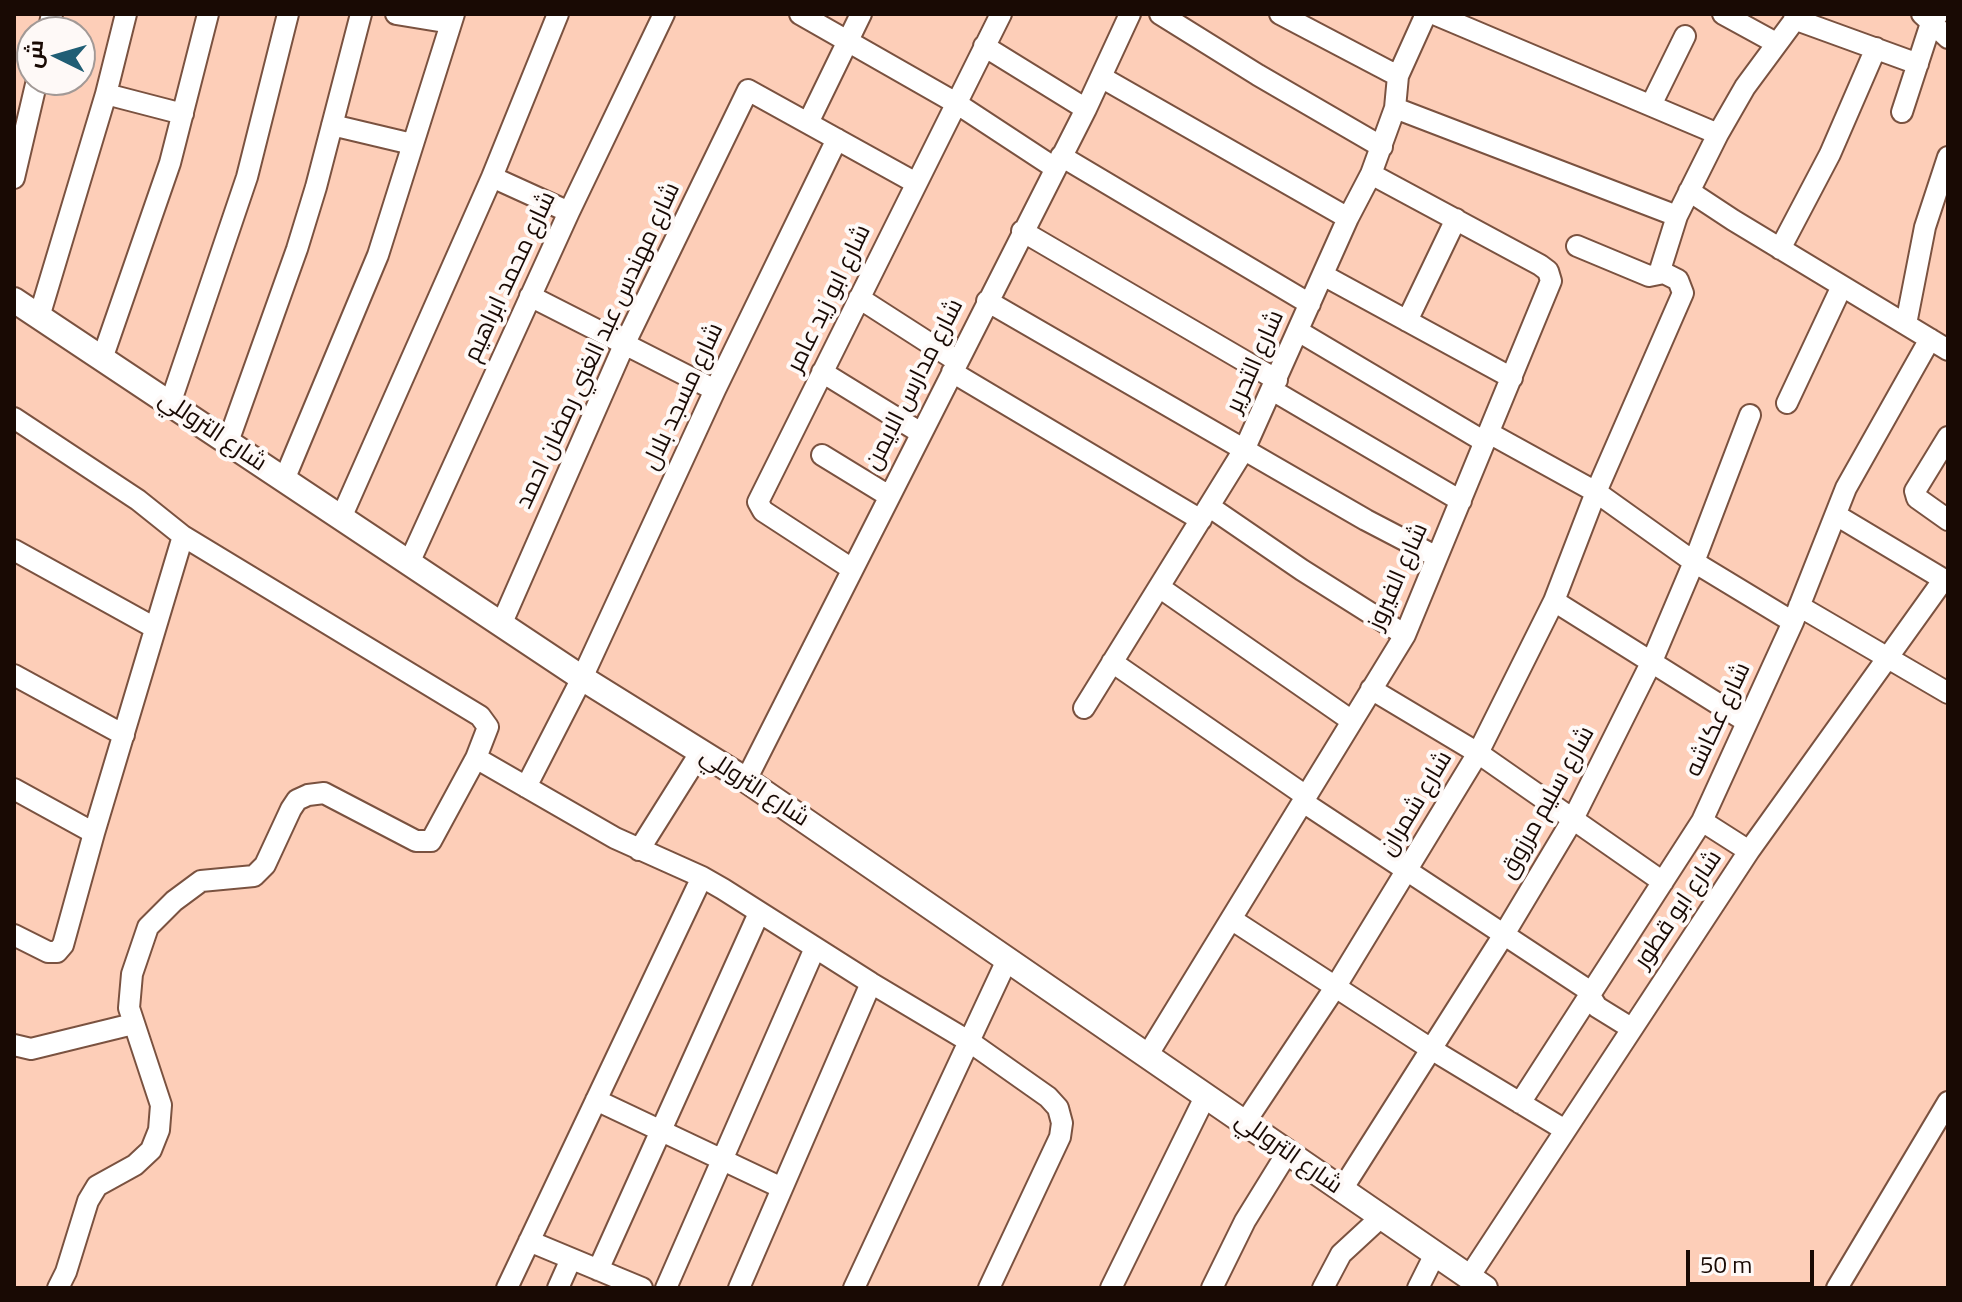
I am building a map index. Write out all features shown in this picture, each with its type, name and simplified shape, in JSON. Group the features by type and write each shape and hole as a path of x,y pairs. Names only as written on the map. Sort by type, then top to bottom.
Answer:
{"street":[{"path":"39,317 106,94 126,14"},
{"path":"102,359 155,213 208,14"},
{"path":"170,404 247,177 288,14"},
{"path":"228,442 297,249 361,14"},
{"path":"284,480 378,255 453,18 396,14"},
{"path":"341,518 492,177 558,14"},
{"name":"شارع محمد ابراهيم","path":"409,563 569,212 664,14"},
{"path":"800,14 1310,304"},
{"path":"861,14 808,123 916,183"},
{"name":"شارع ابو زيد عامر","path":"852,569 763,511 758,502 1001,14"},
{"name":"شارع مدارس الايمن","path":"746,780 1086,109 1130,14"},
{"path":"1160,14 1382,147"},
{"path":"1280,14 1398,76"},
{"name":"شارع التحرير","path":"1084,708 1245,448 1348,218 1371,174 1395,108 1398,76 1426,14"},
{"path":"1434,14 1718,134"},
{"path":"1723,14 1776,43"},
{"path":"1577,246 1649,276 1664,273 1661,267 1677,216 1718,134 1745,87 1796,17 1918,64"},
{"path":"1930,17 1948,38"},
{"path":"1902,112 1930,17"},
{"path":"1651,105 1685,36"},
{"path":"984,46 1086,109"},
{"path":"1780,249 1830,154 1876,48"},
{"path":"1101,77 1348,218"},
{"name":"شارع مهندس عبد الغني رمضان احمد","path":"501,625 624,345 748,90 808,123"},
{"path":"106,94 183,114"},
{"path":"14,178 33,96"},
{"path":"1395,108 1677,216"},
{"path":"332,125 412,144"},
{"name":"شارع مسجد بلال","path":"526,787 582,678 715,390 837,139"},
{"path":"1906,324 1919,254 1940,204 1948,157"},
{"name":"شارع الفيروز","path":"1147,1056 1405,635 1549,292 1551,281 1548,271 1371,174"},
{"path":"492,177 569,212"},
{"path":"1689,191 1939,345"},
{"path":"1407,321 1456,219"},
{"path":"1022,231 1461,501"},
{"name":"شارع شمران","path":"1244,1124 1336,986 1478,753 1554,601 1596,492 1683,293 1678,280 1664,273"},
{"path":"1323,275 1512,378"},
{"path":"1787,403 1842,286"},
{"path":"530,296 715,390"},
{"path":"859,298 954,366 1302,570 1405,635"},
{"name":"شارع التروللي","path":"14,300 501,625 746,780 1477,1283"},
{"path":"987,301 1366,520 1437,557"},
{"path":"1298,331 1487,438 1596,492 1694,562 1886,657 1948,693"},
{"name":"شارع عكاشه","path":"1520,1103 1702,821 1796,614 1858,463 1939,345"},
{"path":"822,372 921,433"},
{"name":"شارع سليم مرزوق","path":"1341,1191 1503,936 1573,819 1652,661 1750,415"},
{"path":"14,418 138,500 183,536 480,716 488,727 476,758 434,836 426,843 416,841 324,793 308,795 297,800 285,818 265,865 254,876 201,881 174,901 148,927 132,974 129,1008 161,1105 159,1130 151,1150 135,1165 97,1186 88,1201 58,1288"},
{"path":"1948,437 1915,491 1917,498 1948,520"},
{"path":"822,455 889,496"},
{"path":"1836,515 1946,581"},
{"path":"14,935 48,952 57,952 63,945 183,536"},
{"path":"14,550 155,628"},
{"name":"شارع ابو قطور","path":"1477,1283 1565,1130 1749,851 1886,657 1946,581"},
{"path":"1159,587 1352,721"},
{"path":"1554,601 1747,722"},
{"path":"1112,662 1407,871 1585,988 1597,1007 1631,1028"},
{"path":"14,675 124,735"},
{"path":"1371,689 1478,753 1663,882"},
{"path":"639,850 700,753"},
{"path":"476,758 639,850 702,877 970,1042 1048,1097 1058,1108 1062,1123 1060,1137 989,1288"},
{"path":"14,789 94,833"},
{"path":"1702,821 1749,851"},
{"path":"507,1288 702,877"},
{"path":"598,1270 759,913"},
{"path":"1231,919 1431,1049 1565,1130"},
{"path":"666,1288 815,948"},
{"path":"854,1288 1007,960"},
{"path":"739,1288 871,983"},
{"path":"14,1045 31,1049 133,1024"},
{"path":"1111,1288 1205,1097"},
{"path":"596,1100 660,1133 782,1188"},
{"path":"1837,1288 1948,1102"},
{"path":"1212,1288 1245,1221 1287,1153"},
{"path":"1323,1288 1341,1254 1380,1218"},
{"path":"529,1241 642,1288"},
{"path":"1418,1288 1435,1254"},
{"path":"558,1288 571,1259"}]}
